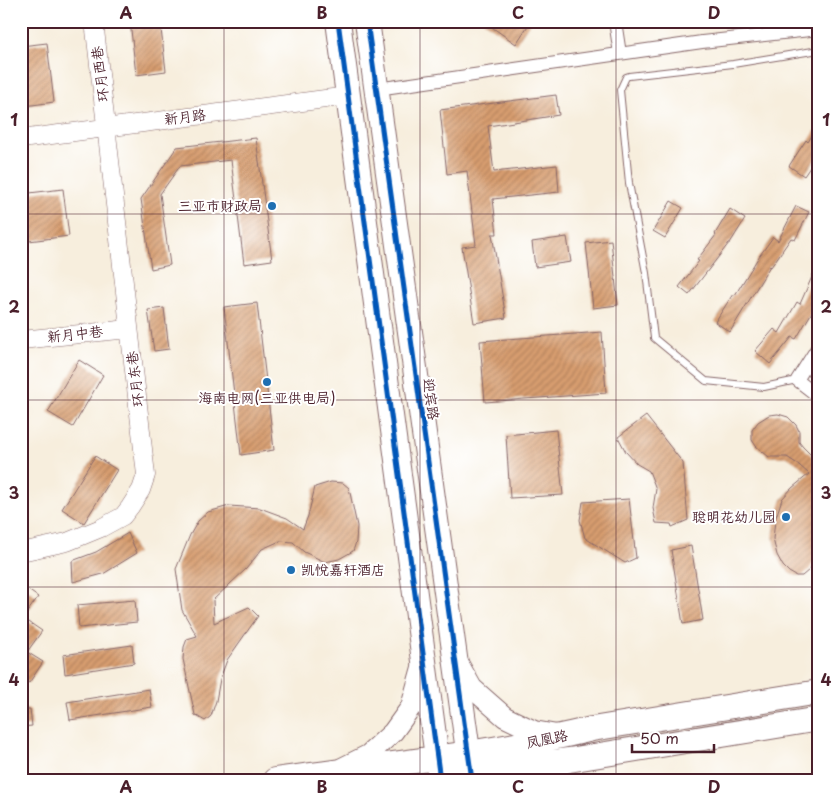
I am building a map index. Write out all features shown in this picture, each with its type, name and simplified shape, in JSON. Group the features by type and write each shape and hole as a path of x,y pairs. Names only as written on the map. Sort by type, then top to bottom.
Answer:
{"highway":[{"path":"338,21 424,660 437,774"},
{"name":"迎宾路","path":"368,21 470,769"},
{"name":"凤凰路","path":"470,769 564,736 819,692"},
{"name":"凤凰路","path":"275,780 337,771 437,774 470,769 570,760 819,719"}],"main road":[{"path":"455,657 472,688 505,716 534,731 564,736"},
{"path":"337,771 368,755 393,732 411,708 424,660"},
{"path":"538,780 570,760"}],"street":[{"name":"环月西巷","path":"94,21 106,128"},
{"path":"615,21 620,54"},
{"path":"377,89 702,42 819,30"},
{"name":"新月路","path":"21,139 348,96"},
{"name":"环月东巷","path":"21,552 67,542 101,528 122,516 141,490 146,475 106,128"},
{"name":"新月中巷","path":"21,340 129,329"},
{"path":"819,345 797,380 819,397"}],"lane":[{"path":"797,380 764,387 706,381 654,338 646,273 629,183 620,90 626,77 629,76 733,64 819,50"}],"building":[{"path":"130,21 160,21 166,71 136,75"},
{"path":"483,21 531,21 516,44"},
{"path":"47,43 54,102 25,106 21,75 21,46"},
{"path":"556,95 559,115 488,126 494,172 557,165 559,192 493,199 497,234 492,234 506,318 474,323 462,247 476,245 467,171 447,174 440,110"},
{"path":"819,125 819,154 804,176 789,166 806,140 808,142"},
{"path":"256,138 272,260 244,264 231,160 180,166 160,194 170,265 151,269 141,199 177,147"},
{"path":"63,189 69,236 21,242 21,194"},
{"path":"671,201 683,208 665,238 653,231"},
{"path":"796,206 809,212 795,240 791,238 770,266 730,332 715,322 773,237 778,241"},
{"path":"730,209 745,219 730,243 689,295 679,287 716,235"},
{"path":"567,237 571,262 535,267 532,242"},
{"path":"611,240 618,305 593,308 586,243"},
{"path":"819,261 819,308 815,307 796,339 792,337 770,364 755,351 774,329 779,333 797,302 800,304"},
{"path":"257,303 274,450 241,455 224,307"},
{"path":"164,308 169,349 154,351 148,310"},
{"path":"602,332 606,393 485,402 480,341"},
{"path":"79,360 103,375 73,427 48,412"},
{"path":"778,414 788,417 796,425 799,431 799,442 819,466 819,555 809,570 802,576 796,576 783,566 777,555 773,539 775,520 782,499 809,474 787,457 769,457 752,440 752,430 758,422 769,415"},
{"path":"646,416 683,463 688,520 672,527 671,524 656,523 653,508 656,489 649,471 637,464 626,452 618,437"},
{"path":"556,430 563,495 510,498 506,435"},
{"path":"95,456 117,470 84,523 62,509"},
{"path":"331,482 343,483 349,488 357,526 356,542 353,551 339,559 325,562 304,552 293,542 280,541 262,549 246,569 213,600 214,623 249,607 258,616 227,660 220,679 211,716 205,721 195,715 183,659 187,639 197,636 182,610 176,569 190,535 198,521 208,512 229,506 260,508 287,518 303,529 315,487"},
{"path":"629,499 636,558 625,563 585,538 580,520 583,502"},
{"path":"128,533 137,553 103,574 73,582 72,561 96,552"},
{"path":"691,546 703,620 683,624 671,550"},
{"path":"21,585 38,597 23,618 42,631 27,652 43,662 29,683 21,678"},
{"path":"135,600 137,622 79,628 77,605"},
{"path":"132,645 134,663 65,674 63,655"},
{"path":"149,689 152,707 70,720 67,702"},
{"path":"30,709 32,726 21,727 21,710"}],"cycle path":[{"path":"338,21 440,780"},
{"path":"367,21 472,780"}],"place":[{"name":"三亚市财政局","path":"272,206"},
{"name":"海南电网(三亚供电局)","path":"267,382"},
{"name":"聪明花幼儿园","path":"786,517"},
{"name":"凯悦嘉轩酒店","path":"291,570"}]}
